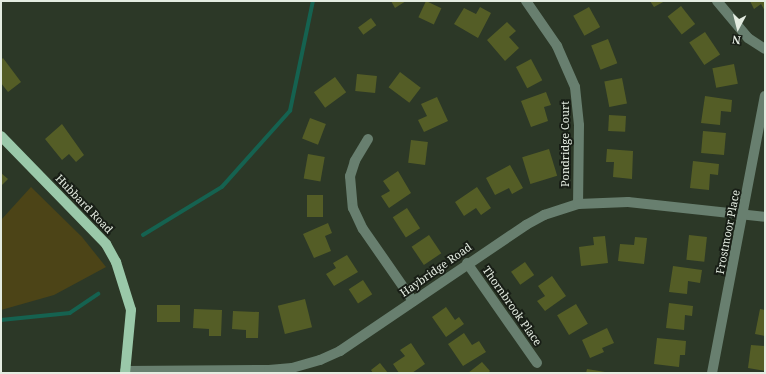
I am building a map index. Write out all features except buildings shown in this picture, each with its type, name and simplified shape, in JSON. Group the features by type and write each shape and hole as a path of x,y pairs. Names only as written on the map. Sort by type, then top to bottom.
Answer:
{"main road":[{"name":"Hubbard Road","path":"1,136 106,244 116,262 130,310 125,372"}],"street":[{"name":"Pondridge Court","path":"526,1 557,46 575,87 579,124 578,204"},
{"path":"718,1 748,38 765,49"},
{"name":"Frostmoor Place","path":"712,373 744,215 765,96"},
{"path":"368,139 355,161 350,176 353,208 363,229 413,301"},
{"name":"Haybridge Road","path":"125,372 269,370 308,364 340,351 467,263 544,215 578,204 628,202 765,217"},
{"name":"Thornbrook Place","path":"467,263 537,363"}],"shaded area":[{"path":"31,187 82,237 106,267 54,295 1,310 1,220"}],"waterway":[{"path":"143,235 222,187 290,111 313,1"},
{"path":"1,320 70,313 98,294"}]}
